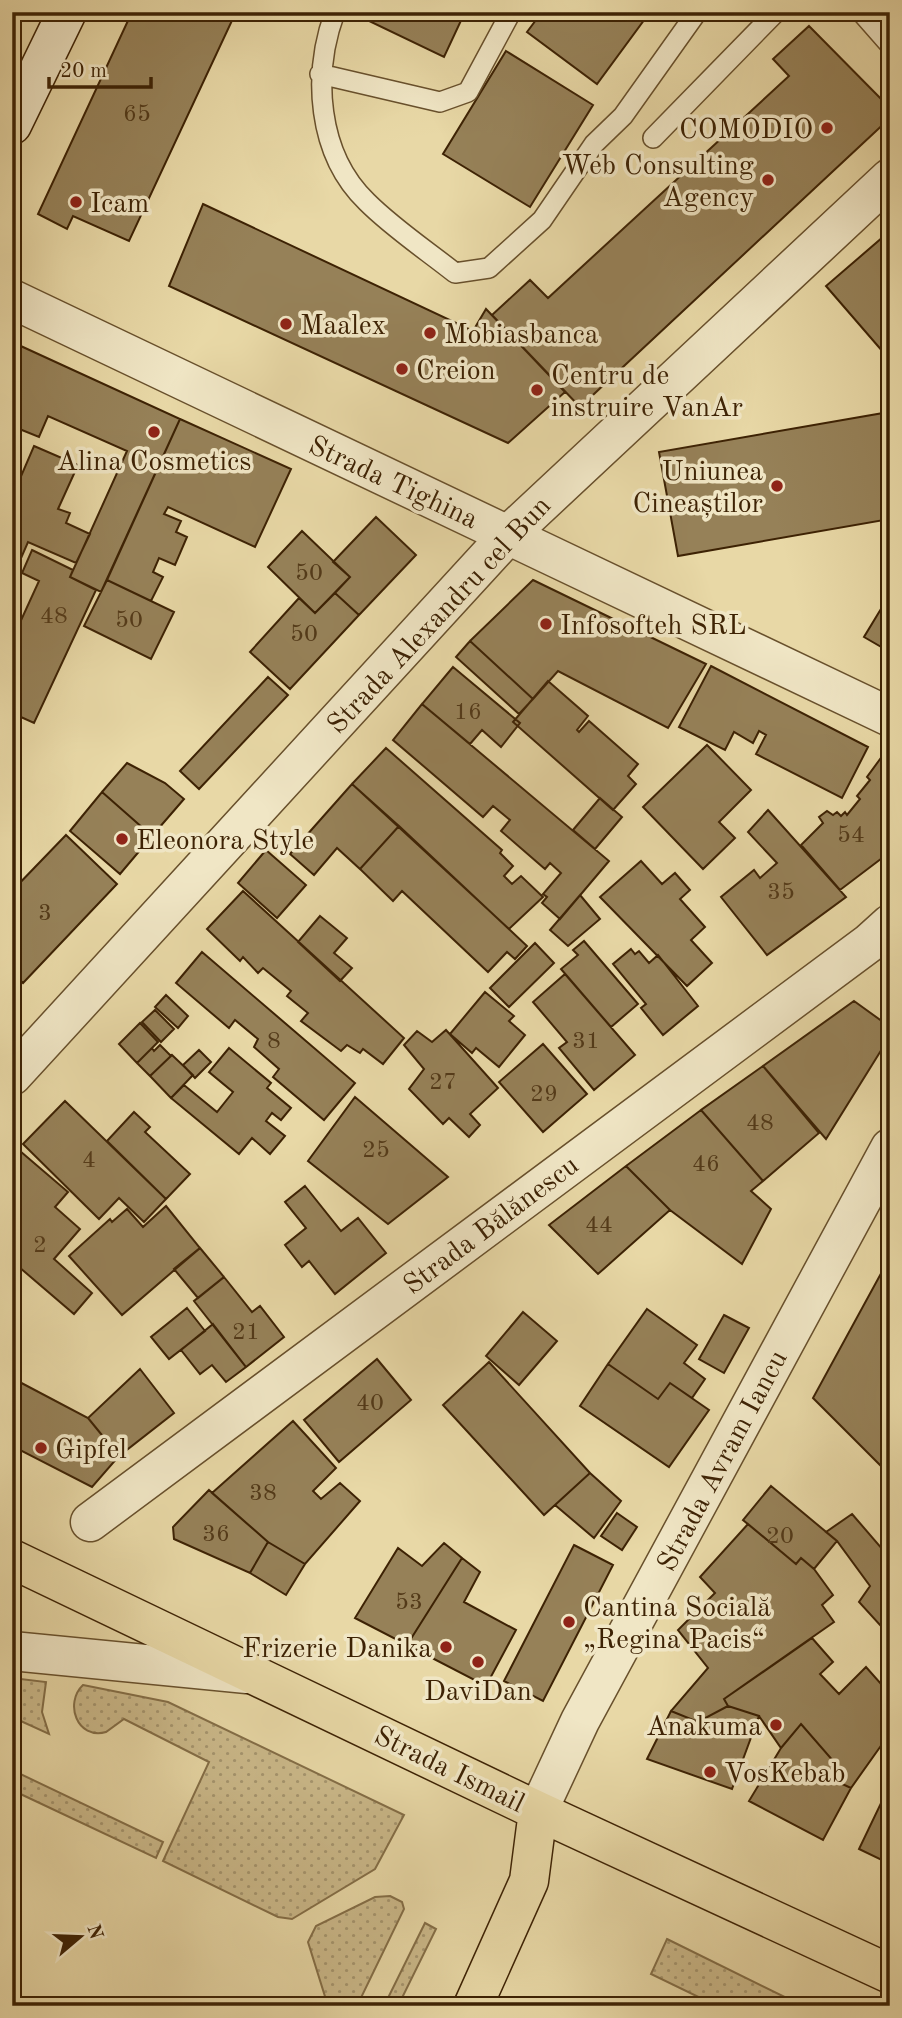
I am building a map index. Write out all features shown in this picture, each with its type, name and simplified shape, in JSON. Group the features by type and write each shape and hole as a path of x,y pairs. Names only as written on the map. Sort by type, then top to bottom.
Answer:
{"main road":[{"name":"Strada Ismail","path":"12,1559 538,1811 876,1967"},
{"path":"473,2006 529,1881 538,1811"},
{"path":"876,1967 890,1990"}],"street":[{"path":"12,125 67,12"},
{"name":"Strada Alexandru cel Bun","path":"12,1076 509,534 890,178"},
{"name":"Strada Tighina","path":"12,299 890,717"},
{"name":"Strada Bălănescu","path":"90,1522 883,943"},
{"name":"Strada Avram Iancu","path":"538,1811 580,1721 890,1148"},
{"path":"12,1651 250,1674"}],"lane":[{"path":"335,12 320,74 323,114 341,166 365,201 455,273 489,268 542,220 594,144 623,116 697,12"},
{"path":"320,74 440,102 454,99 468,92 511,12"},
{"path":"653,138 776,12"},
{"path":"861,12 890,45"}],"shaded area":[{"path":"12,1678 46,1682 42,1712 49,1734 12,1717"},
{"path":"83,1685 168,1702 404,1815 375,1869 292,1919 278,1917 163,1861 209,1762 124,1719 106,1732 88,1731 76,1718 74,1710 74,1701"},
{"path":"12,1770 163,1842 156,1858 12,1790"},
{"path":"390,1896 402,1902 404,1909 357,2006 328,2006 308,1942 316,1926 375,1897"},
{"path":"425,1923 436,1929 398,2006 384,2006"},
{"path":"667,1939 803,2006 717,2006 651,1974"}],"building":[{"path":"132,12 236,12 129,241 73,216 67,229 38,214"},
{"path":"370,12 465,12 444,57 367,20"},
{"path":"542,12 650,12 597,84 527,32"},
{"path":"809,26 890,108 890,118 580,407 492,315 530,280 548,298 789,76 773,59"},
{"path":"506,51 593,105 530,207 443,154"},
{"path":"203,204 473,331 486,309 565,392 508,443 169,286"},
{"path":"883,237 890,245 890,360 826,286"},
{"path":"12,342 180,419 101,592 70,577 127,451 48,416 39,437 12,426"},
{"name":"Uniunea Cineaștilor","path":"889,412 890,519 678,556 659,452"},
{"path":"180,419 291,469 255,547 168,507 164,514 181,521 176,532 187,537 175,565 159,558 153,572 163,577 151,601 107,580"},
{"path":"34,446 78,465 58,509 70,513 66,523 90,534 76,563 28,542 15,572 12,571 12,486 16,488"},
{"path":"376,517 416,555 359,615 335,593 350,577 333,562"},
{"path":"302,531 350,577 315,613 268,567"},
{"path":"32,550 73,570 70,577 96,590 34,723 12,713 12,640 39,581 22,573"},
{"path":"107,580 174,612 151,659 84,626"},
{"path":"533,580 706,664 668,728 558,671 533,699 470,641"},
{"path":"335,593 359,615 290,689 250,652 299,598 315,613"},
{"path":"890,594 890,652 864,637"},
{"path":"470,641 533,699 519,714 456,657"},
{"path":"711,666 868,747 842,798 756,754 766,735 759,731 753,743 734,732 725,750 679,727"},
{"path":"453,667 520,723 501,747 482,730 470,744 422,704"},
{"path":"268,677 288,695 199,789 180,771"},
{"path":"548,681 588,716 577,730 579,732 589,721 638,764 628,776 636,784 613,810 513,722"},
{"path":"422,704 609,861 560,919 542,903 547,897 543,894 561,873 550,863 545,869 501,831 510,820 493,806 483,817 393,740"},
{"path":"707,745 751,790 719,822 735,838 703,869 643,807"},
{"path":"386,748 502,850 500,853 513,866 504,876 512,884 521,876 543,897 509,929 352,784"},
{"path":"883,755 890,759 890,852 840,890 801,845 823,823 819,817 827,811 833,815 837,812 841,816 845,812 847,815 860,799 857,796 870,780 867,777"},
{"path":"127,763 165,783 184,799 152,836 102,792"},
{"path":"352,784 399,826 360,869 337,848 314,875 290,854"},
{"path":"102,792 152,836 120,874 70,831"},
{"path":"600,798 622,817 595,849 573,830"},
{"path":"768,810 846,897 767,955 721,897 754,870 760,878 777,863 748,832"},
{"path":"399,826 527,946 515,959 507,952 488,972 402,891 393,901 360,869"},
{"path":"66,835 117,884 23,983 12,973 15,944 12,941 12,891"},
{"path":"266,850 306,885 277,918 238,883"},
{"path":"641,861 662,884 675,873 690,890 680,899 705,927 691,940 712,963 687,986 600,897"},
{"path":"243,891 404,1038 383,1064 363,1049 360,1053 347,1045 341,1051 301,1021 308,1013 287,996 291,991 263,968 258,973 243,957 240,961 207,929"},
{"path":"580,895 600,919 568,946 550,930"},
{"path":"320,916 347,938 334,953 352,968 340,981 298,942"},
{"path":"584,941 638,1004 611,1027 561,969 578,955 573,950"},
{"path":"535,943 554,963 509,1007 490,988"},
{"path":"631,949 635,954 639,951 649,963 658,955 698,1006 663,1035 641,1008 646,1004 613,964"},
{"path":"202,952 355,1083 324,1120 273,1077 279,1069 254,1047 258,1039 235,1020 229,1028 176,983"},
{"path":"565,974 635,1055 594,1090 559,1048 567,1042 533,1002"},
{"path":"485,992 514,1016 509,1021 525,1035 499,1067 476,1048 472,1053 450,1034"},
{"path":"166,995 188,1016 178,1028 155,1007"},
{"path":"854,1001 890,1027 890,1036 826,1139 763,1066"},
{"path":"155,1010 174,1029 161,1042 142,1022"},
{"path":"140,1023 158,1042 137,1063 119,1044"},
{"path":"446,1030 498,1088 470,1114 480,1125 469,1137 449,1118 443,1124 409,1089 424,1069 404,1045 417,1031 432,1042"},
{"path":"543,1044 587,1094 543,1132 499,1082"},
{"path":"160,1045 171,1056 150,1076 137,1063 152,1048 154,1051"},
{"path":"229,1048 271,1083 267,1088 291,1108 281,1120 272,1113 266,1121 285,1136 270,1154 252,1138 239,1154 171,1098 184,1085 217,1112 233,1092 209,1072"},
{"path":"199,1050 211,1062 195,1078 183,1065"},
{"path":"172,1055 193,1075 171,1098 150,1076"},
{"path":"763,1066 819,1133 763,1181 701,1110"},
{"path":"355,1097 448,1177 388,1224 308,1161"},
{"path":"65,1101 166,1199 144,1222 119,1198 99,1219 23,1144"},
{"path":"701,1110 763,1181 751,1191 771,1209 742,1264 670,1210 626,1166"},
{"path":"134,1112 150,1127 145,1132 190,1174 166,1199 107,1141"},
{"path":"20,1151 68,1192 55,1207 80,1229 54,1259 92,1293 74,1314 12,1261 12,1159"},
{"path":"626,1166 670,1210 598,1274 549,1225"},
{"path":"305,1186 341,1231 358,1218 386,1253 335,1294 309,1261 302,1267 285,1245 306,1228 285,1202"},
{"path":"166,1206 200,1248 122,1315 69,1256 110,1219 112,1222 127,1209 143,1227"},
{"path":"200,1248 224,1277 198,1298 174,1269"},
{"path":"890,1257 890,1475 813,1398"},
{"path":"224,1277 252,1312 260,1306 284,1337 246,1367 194,1301"},
{"path":"187,1308 205,1331 169,1359 151,1337"},
{"path":"647,1309 697,1345 684,1363 705,1379 692,1398 670,1383 658,1399 608,1364"},
{"path":"523,1312 557,1341 519,1385 486,1356"},
{"path":"724,1315 749,1328 724,1373 699,1359"},
{"path":"213,1324 246,1367 226,1382 212,1365 200,1374 181,1350"},
{"path":"377,1359 411,1400 339,1462 304,1420"},
{"path":"489,1362 590,1473 544,1515 443,1405"},
{"path":"608,1364 658,1399 670,1383 709,1410 669,1467 580,1406"},
{"path":"140,1369 174,1413 119,1456 88,1418"},
{"path":"12,1378 88,1418 119,1456 92,1487 12,1446"},
{"path":"293,1421 336,1468 313,1491 321,1499 340,1483 360,1501 305,1564 268,1542 212,1493"},
{"path":"590,1473 621,1501 594,1538 555,1505"},
{"path":"771,1486 837,1541 814,1569 801,1558 796,1564 743,1520"},
{"path":"209,1490 268,1542 250,1573 174,1539 173,1527"},
{"path":"617,1513 637,1527 622,1550 601,1536"},
{"path":"852,1514 890,1558 890,1636 859,1602 870,1586 837,1541 826,1532"},
{"path":"748,1524 796,1564 801,1558 814,1569 833,1595 822,1605 834,1622 724,1699 728,1706 698,1722 671,1711 708,1668 678,1630 715,1593 700,1577"},
{"path":"268,1542 305,1564 286,1595 250,1573"},
{"path":"444,1543 462,1558 407,1645 355,1618 398,1548 422,1566"},
{"path":"574,1545 613,1565 543,1701 504,1681"},
{"path":"462,1558 480,1572 464,1602 516,1630 486,1686 407,1645"},
{"path":"812,1638 833,1662 820,1674 839,1694 866,1667 881,1684 890,1673 890,1733 851,1788 825,1776 835,1763 801,1724 781,1748 759,1716 728,1706 724,1699"},
{"path":"728,1706 759,1716 732,1789 647,1759 671,1711 698,1722"},
{"path":"801,1724 835,1763 825,1776 851,1788 823,1840 749,1801 781,1748"},
{"path":"882,1801 890,1805 890,1864 859,1849"}],"place":[{"name":"COMODIO","path":"827,128"},
{"name":"Web Consulting Agency","path":"768,180"},
{"name":"Icam","path":"76,202"},
{"name":"Maalex","path":"286,324"},
{"name":"Mobiasbanca","path":"430,333"},
{"name":"Creion","path":"402,369"},
{"name":"Centru de instruire VanAr","path":"537,390"},
{"name":"Alina Cosmetics","path":"154,432"},
{"name":"Uniunea Cineaștilor","path":"777,486"},
{"name":"Infosofteh SRL","path":"546,624"},
{"name":"Eleonora Style","path":"122,839"},
{"name":"Gipfel","path":"41,1448"},
{"name":"Cantina Socială „Regina Pacis“","path":"569,1622"},
{"name":"Frizerie Danika","path":"446,1647"},
{"name":"DaviDan","path":"478,1662"},
{"name":"Anakuma","path":"776,1725"},
{"name":"VosKebab","path":"710,1772"}]}
